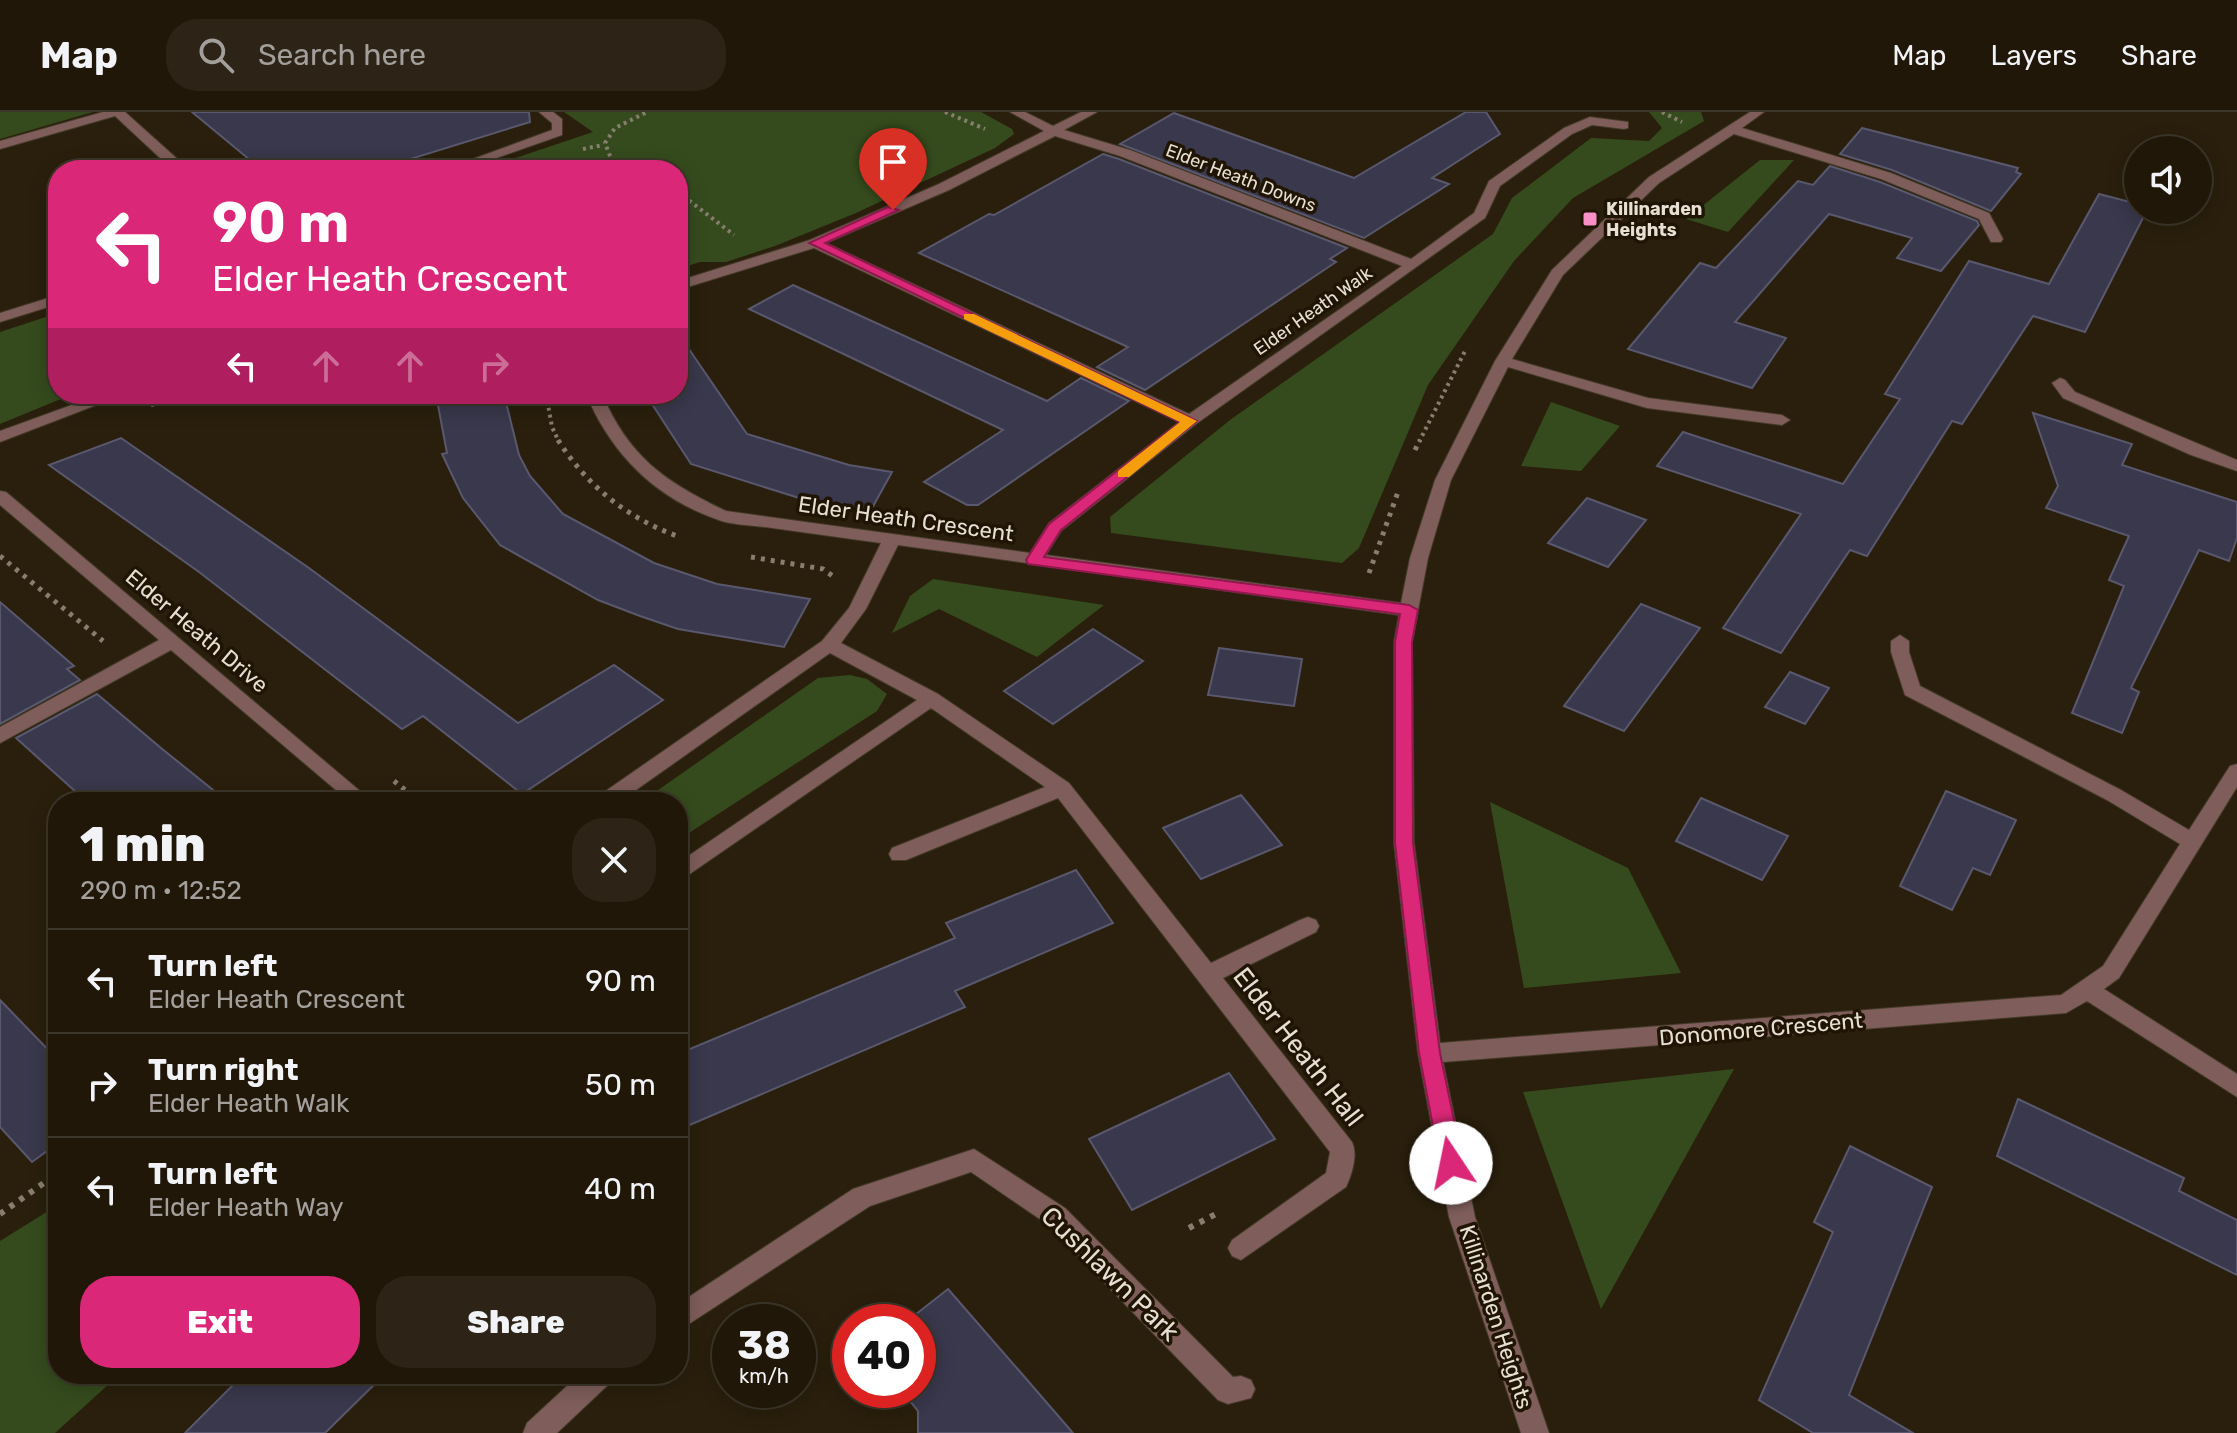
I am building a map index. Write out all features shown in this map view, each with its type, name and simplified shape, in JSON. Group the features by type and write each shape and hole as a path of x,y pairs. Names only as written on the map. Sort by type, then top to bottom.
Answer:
{"street":[{"path":"0,145 117,112 170,160"},
{"path":"478,160 558,132 558,122 545,112"},
{"name":"Elder Heath Downs","path":"1016,112 1053,131 1125,153 1413,265"},
{"path":"688,283 815,243 944,187 1091,112"},
{"name":"Killinarden Heights","path":"1535,1433 1462,1217 1430,1053 1404,843 1403,642 1419,558 1443,480 1503,361 1557,273 1654,180 1745,117 1984,216 1996,239"},
{"name":"Elder Heath Walk","path":"1034,560 1055,527 1190,421 1480,215 1494,184 1568,131 1590,121 1624,125"},
{"path":"815,243 1190,421"},
{"path":"0,318 48,302"},
{"path":"1503,361 1647,403 1782,420"},
{"path":"2060,383 2069,395 2197,452 2237,466"},
{"path":"0,437 90,404"},
{"name":"Elder Heath Crescent","path":"598,404 621,449 678,495 722,516 1409,610"},
{"name":"Elder Heath Drive","path":"0,496 351,792"},
{"path":"618,792 829,645 861,603 891,541"},
{"path":"0,736 172,641"},
{"path":"1900,641 1900,652 1912,690 2114,795 2193,842"},
{"name":"Elder Heath Hall","path":"829,645 931,699 1062,788 1343,1150 1337,1179 1241,1248"},
{"path":"688,867 931,699"},
{"name":"Donomore Crescent","path":"1430,1053 2066,1004 2111,972 2237,771"},
{"path":"899,854 1062,788"},
{"name":"Elder Heath Hall","path":"1208,975 1308,926"},
{"path":"2087,989 2237,1087"},
{"name":"Cushlawn Park","path":"688,1312 862,1197 974,1160 1056,1216 1228,1391 1241,1389"},
{"path":"537,1433 589,1384"}],"path":[{"path":"612,160 603,145 608,134 621,123 647,112"},
{"path":"945,112 995,133"},
{"path":"688,200 736,237"},
{"path":"548,404 555,435 591,484 628,512 685,539"},
{"path":"0,556 103,638 103,647"},
{"path":"743,556 823,569 835,578"},
{"path":"0,1214 48,1180"},
{"path":"1189,1228 1227,1208"}],"green space":[{"path":"0,112 93,112 0,139"},
{"path":"564,112 981,112 1012,129 1014,134 995,148 856,213 775,246 726,262 700,262 688,266 688,160 510,160 593,132"},
{"path":"1649,112 1701,112 1704,121 1573,198 1514,261 1428,385 1359,548 1342,563 1111,533 1110,517 1230,420 1493,234 1512,198 1591,138 1649,141 1662,128"},
{"path":"1760,160 1794,160 1728,232 1686,219"},
{"path":"48,316 49,404 0,424 0,332"},
{"path":"1551,402 1620,426 1581,471 1521,466"},
{"path":"933,579 1104,605 1037,657 939,609 892,633 910,596"},
{"path":"850,675 867,679 887,694 877,711 688,834 688,792 655,792 818,678"},
{"path":"1490,802 1628,868 1681,973 1524,988"},
{"path":"1734,1069 1601,1309 1523,1092"},
{"path":"48,1211 48,1384 109,1384 55,1433 0,1433 0,1241"}],"building":[{"path":"192,112 529,112 530,122 407,160 250,160"},
{"path":"1466,112 1486,112 1500,134 1432,178 1449,184 1364,238 1120,144 1174,113 1354,178"},
{"path":"1862,128 2018,168 2016,172 2021,174 1991,211 1892,170 1840,154"},
{"path":"1103,154 1347,248 1330,259 1336,262 1145,390 1097,367 1128,347 919,253"},
{"path":"1830,166 1880,182 1977,221 1979,225 1941,271 1897,258 1912,238 1829,214 1735,322 1786,338 1752,388 1628,349 1700,263 1716,268 1798,181 1813,185"},
{"path":"2099,194 2124,200 2124,224 2140,224 2085,332 2033,316 1962,424 1952,421 1867,556 1850,550 1781,653 1723,628 1801,514 1657,466 1683,432 1843,484 1900,399 1885,394 1969,261 2049,284"},
{"path":"793,285 1047,401 1081,378 1129,401 978,505 967,505 924,482 1003,430 749,309"},
{"path":"688,348 747,434 849,465 892,472 871,510 815,503 691,464 652,404 688,404"},
{"path":"438,404 506,404 519,455 530,476 563,514 654,563 717,584 810,599 784,647 678,629 598,600 500,545 463,498 442,454 447,453"},
{"path":"2033,413 2132,444 2122,465 2237,502 2237,538 2229,561 2199,550 2131,688 2139,692 2122,733 2072,713 2124,586 2109,580 2129,536 2046,508 2058,486"},
{"path":"121,438 309,568 518,723 614,665 663,700 525,792 519,792 423,716 402,729 199,572 49,465"},
{"path":"1587,498 1646,520 1608,567 1548,543"},
{"path":"0,602 74,666 67,669 80,680 0,724"},
{"path":"1641,604 1700,628 1624,731 1564,706"},
{"path":"1093,629 1143,661 1053,724 1004,691"},
{"path":"1219,648 1302,659 1294,706 1208,695"},
{"path":"1790,672 1829,688 1805,724 1765,707"},
{"path":"97,694 216,792 76,792 16,738"},
{"path":"1946,791 2016,820 1990,875 1973,868 1952,910 1900,886"},
{"path":"1241,795 1282,845 1201,879 1163,828"},
{"path":"1701,798 1788,836 1762,880 1676,841"},
{"path":"1076,870 1113,923 955,991 965,1007 688,1126 688,1050 955,938 946,923"},
{"path":"0,1000 48,1050 48,1150 32,1162 0,1127"},
{"path":"1229,1073 1275,1139 1132,1210 1089,1139"},
{"path":"2018,1099 2184,1178 2179,1191 2237,1220 2237,1275 1997,1156"},
{"path":"1850,1146 1932,1187 1849,1395 1913,1433 1813,1433 1759,1400 1833,1232 1814,1222"},
{"path":"948,1289 1073,1433 918,1433 916,1408 936,1408 936,1304 929,1304"},
{"path":"234,1384 375,1384 325,1433 185,1433"}],"slow traffic":[{"path":"969,317 1190,421 1124,474"}],"place":[{"name":"Killinarden Heights","path":"1590,219"}],"route":[{"path":"893,210 815,243 1190,421 1055,527 1034,560 1409,610 1403,642 1404,843 1430,1053 1451,1163"}]}
